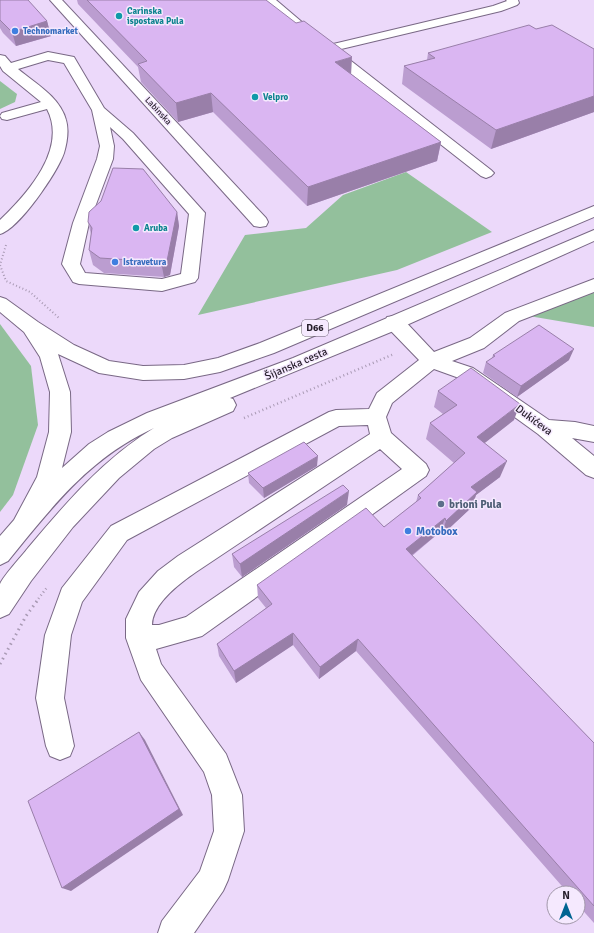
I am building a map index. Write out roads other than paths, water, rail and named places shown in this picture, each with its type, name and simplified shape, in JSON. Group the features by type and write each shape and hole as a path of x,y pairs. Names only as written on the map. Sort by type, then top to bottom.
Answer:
{"main road":[{"name":"Labinska","path":"57,0 260,222"},
{"path":"269,0 327,49 486,173"},
{"path":"327,49 497,9 513,3 512,0"},
{"path":"4,64 48,56 69,60 99,110 128,136 197,213 189,278 162,285 79,278 71,264 81,223 105,159 107,146 99,110"},
{"path":"0,229 13,217 47,174 58,150 61,134 58,116 50,104 4,64"},
{"path":"7,116 50,104"},
{"name":"D66","path":"0,303 31,327 67,350 106,368 143,373 184,372 220,365 267,348 594,211"},
{"name":"Šijanska cesta","path":"22,527 58,485 97,450 143,423 180,407 256,381 594,235"},
{"path":"174,933 212,880 229,831 227,795 216,764 150,671 139,638 139,619 148,600 167,579 187,564 379,427 384,398 431,361 477,343 512,317 594,285"},
{"name":"Dukićeva","path":"394,322 431,361 466,373 545,428 594,469"},
{"name":"D66","path":"0,554 22,527 48,478 60,432 60,392 50,356 31,327"},
{"path":"0,606 9,591 52,536 87,495 124,461 164,432 232,403 249,391 256,381"},
{"path":"60,746 50,698 58,635 71,596 119,533 336,418 379,427 418,470 193,627 159,637 139,638"},
{"path":"545,428 575,430 594,434"}],"place":[{"name":"Carinska ispostava Pula","path":"119,16"},
{"name":"Technomarket","path":"15,31"},
{"name":"Velpro","path":"255,97"},
{"name":"Aruba","path":"136,228"},
{"name":"Istravetura","path":"115,262"},
{"name":"brioni Pula","path":"441,504"},
{"name":"Motobox","path":"408,531"}]}
